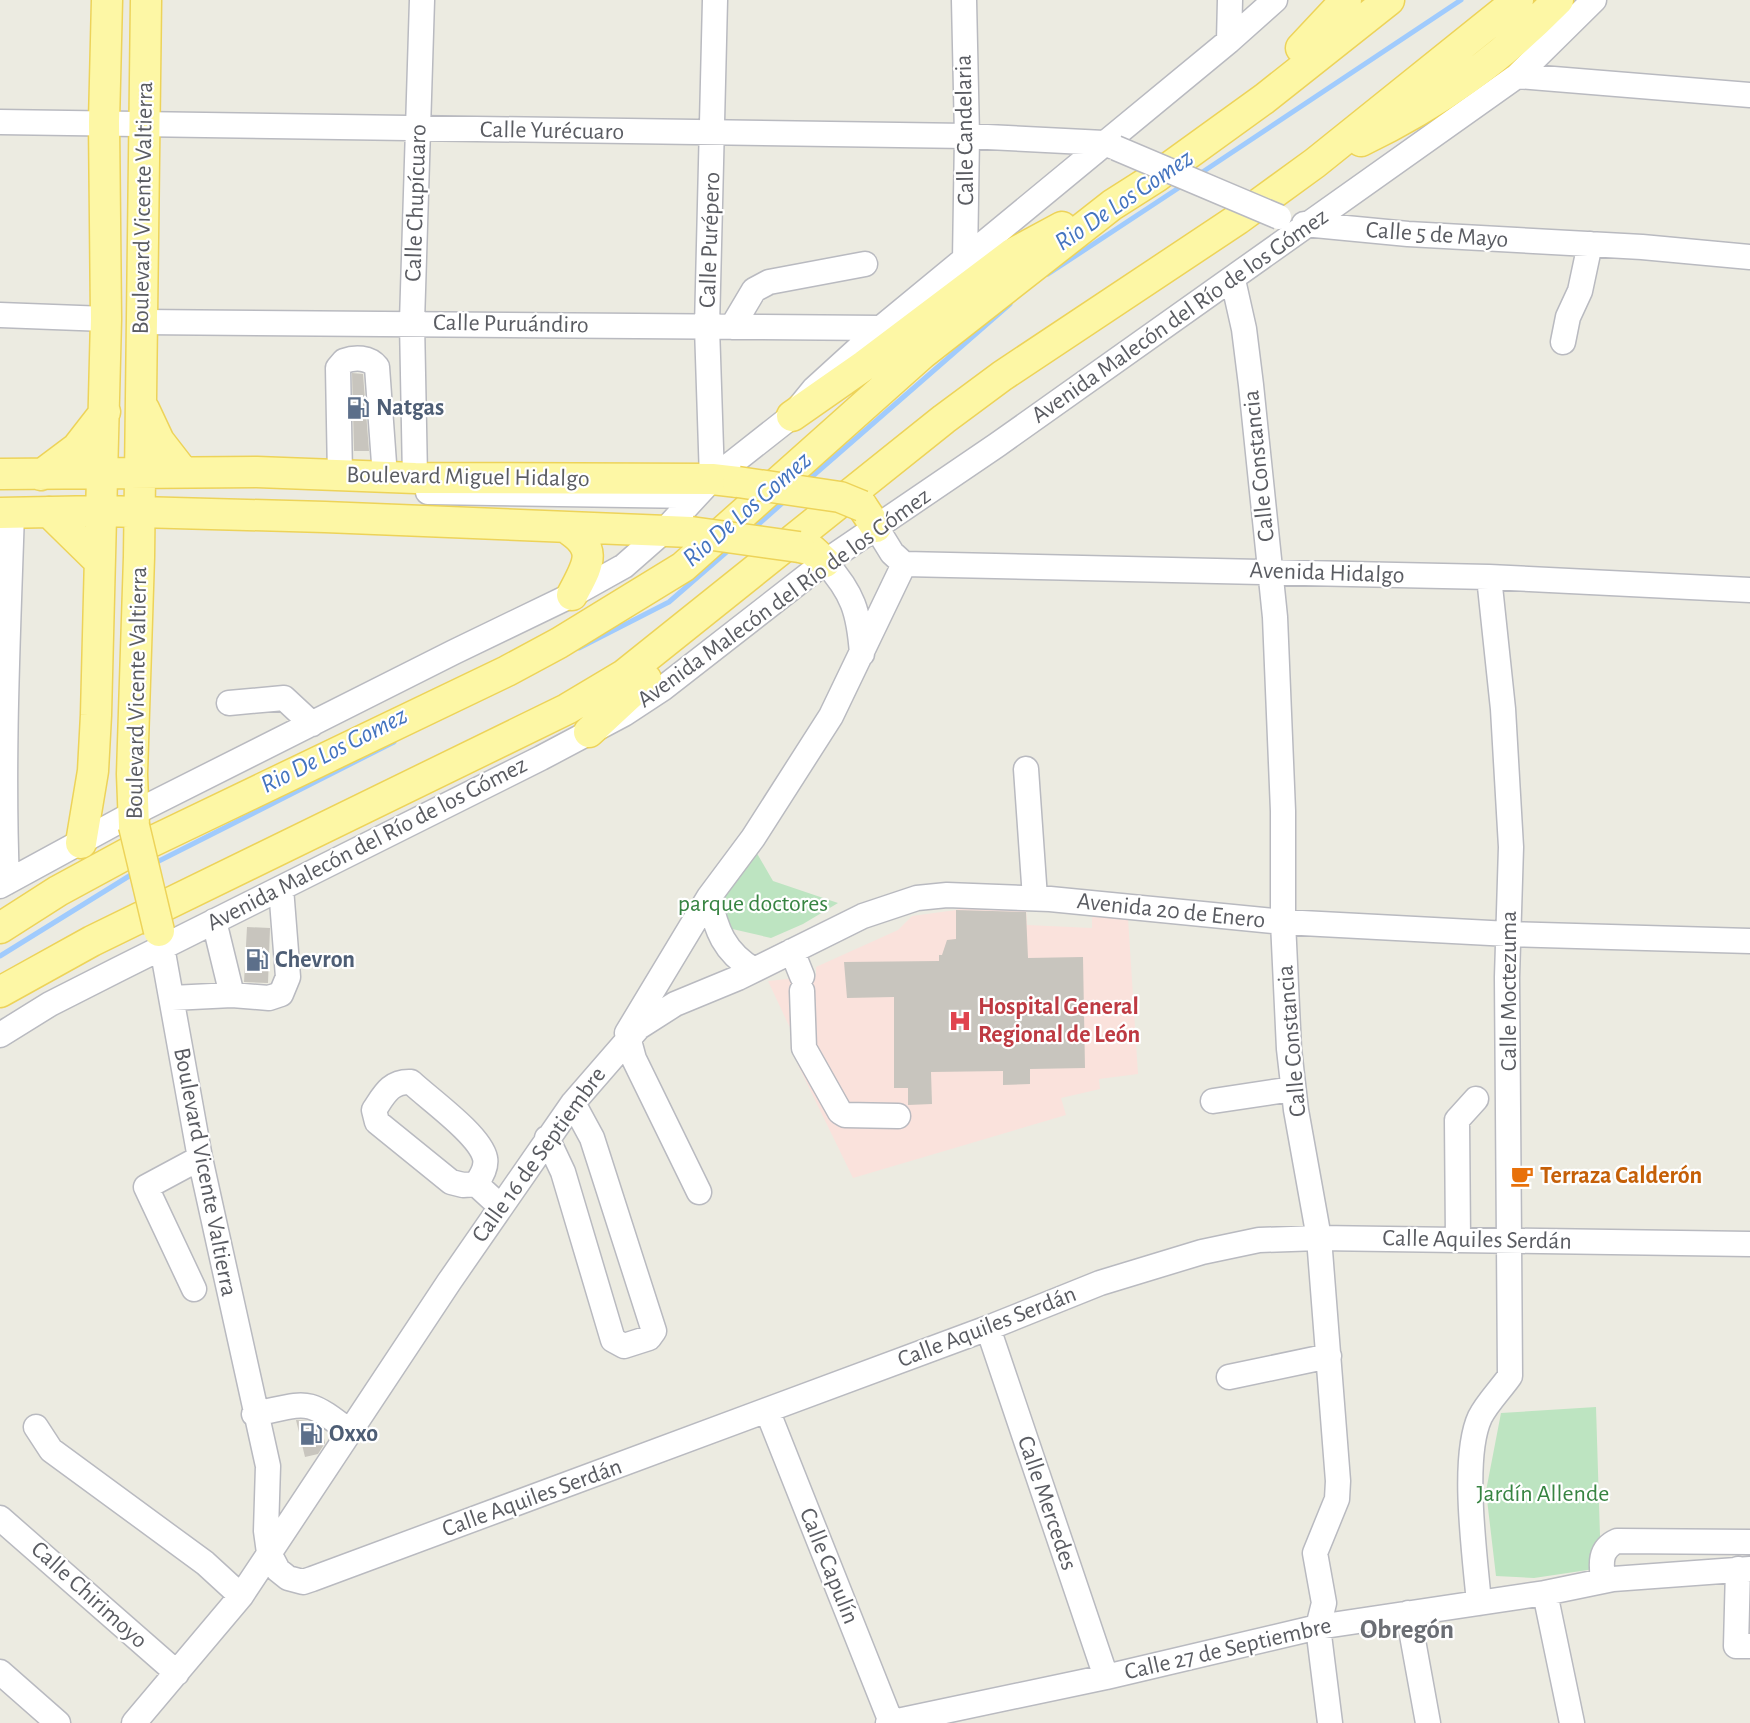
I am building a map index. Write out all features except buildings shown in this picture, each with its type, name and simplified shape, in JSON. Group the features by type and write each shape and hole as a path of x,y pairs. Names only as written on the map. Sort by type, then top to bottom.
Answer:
{"main road":[{"name":"Boulevard Vicente Valtierra","path":"81,843 93,771 105,412 104,122 107,0"},
{"name":"Boulevard Vicente Valtierra","path":"146,0 140,493 132,774 133,820 160,939"},
{"path":"1211,137 1319,31 1346,0"},
{"path":"0,928 128,853 507,671 559,643 683,567 922,354 1112,205 1156,177 1264,99 1389,0"},
{"name":"Avenida Malecón del Río de los Gómez","path":"0,992 102,936 596,693 667,643 790,548 1002,376 1238,219 1315,163 1518,0"},
{"path":"1315,163 1378,133 1474,77 1558,0"},
{"path":"792,416 865,365 1012,254 1042,236 1112,205"},
{"path":"140,389 143,408 154,432 183,472"},
{"path":"40,475 77,448 105,412"},
{"name":"Boulevard Miguel Hidalgo","path":"4,509 49,512 102,492 140,493 183,472 257,472 715,486 840,496 869,516"},
{"name":"Boulevard Miguel Hidalgo","path":"0,474 40,475 102,492 140,493 565,527 676,529 812,550 825,562"},
{"path":"49,512 99,561"},
{"path":"565,527 582,540 588,548 589,556 572,595"},
{"path":"589,732 651,675 739,601 790,548"},
{"path":"93,771 114,782 132,774"}],"street":[{"name":"Calle Chupícuaro","path":"414,478 412,322 422,0"},
{"name":"Calle Purépero","path":"715,0 707,327 715,486"},
{"name":"Calle Candelaria","path":"964,0 968,136 965,260"},
{"path":"1229,41 1230,0"},
{"path":"102,492 4,509 6,709 4,884 81,843 133,820 312,724 572,595 624,566 676,529 715,486 792,416 820,383 880,328 1110,145 1275,0"},
{"name":"Avenida Malecón del Río de los Gómez","path":"0,1035 160,939 214,921 281,888 589,732 662,689 825,562 869,516 1233,280 1517,76 1594,0"},
{"path":"1517,76 1750,95"},
{"name":"Calle Yurécuaro","path":"0,122 968,136 1110,145"},
{"name":"Calle 5 de Mayo","path":"1110,145 1279,217 1310,225 1750,257"},
{"path":"1563,342 1568,317 1580,291 1590,244"},
{"path":"732,327 754,290 769,282 865,264"},
{"name":"Calle Constancia","path":"1233,280 1244,329 1263,484 1279,671 1283,922 1293,1089 1319,1238 1338,1481 1337,1499 1315,1553 1324,1603 1318,1627 1330,1723"},
{"path":"0,315 106,319"},
{"name":"Calle Puruándiro","path":"142,322 412,322 880,328"},
{"path":"340,476 338,368 344,361 360,359 373,362 377,368 385,477"},
{"path":"0,484 102,492"},
{"path":"140,493 542,496 715,486"},
{"path":"140,493 676,529"},
{"path":"869,516 892,553 904,564"},
{"name":"Boulevard Miguel Hidalgo","path":"825,562 852,596 859,618 862,655"},
{"name":"Avenida Hidalgo","path":"904,564 1270,571 1750,590"},
{"name":"Calle 16 de Septiembre","path":"134,1723 241,1596 500,1206 573,1102 627,1039 628,1030 642,1012 709,897 753,838 831,716 904,564"},
{"name":"Calle Moctezuma","path":"1479,1602 1470,1492 1473,1447 1480,1417 1510,1376 1510,836 1503,709 1489,578"},
{"path":"229,703 284,698 312,724"},
{"path":"1026,769 1035,898"},
{"path":"172,998 232,995 269,998 285,990 288,977 281,888"},
{"name":"Avenida 20 de Enero","path":"627,1039 651,1018 675,1004 754,970 863,916 917,898 956,896 1035,898 1283,922 1509,934 1750,941"},
{"path":"709,897 716,927 723,942 734,956 754,970"},
{"path":"214,921 232,995"},
{"name":"Boulevard Vicente Valtierra","path":"160,939 200,1158 254,1414 268,1466 266,1531 269,1553"},
{"path":"792,951 802,984 804,1048 840,1112 845,1115 898,1116"},
{"path":"627,1039 699,1192"},
{"path":"476,1184 483,1174 486,1161 480,1145 411,1082 400,1081 389,1088 374,1110 378,1122 451,1182 463,1185 476,1184 500,1206"},
{"path":"1212,1101 1293,1089"},
{"path":"1458,1239 1457,1120 1476,1099"},
{"path":"548,1138 563,1172 613,1340 624,1346 649,1338 654,1332 597,1152 573,1102"},
{"path":"194,1289 146,1187 200,1158"},
{"name":"Calle Aquiles Serdán","path":"269,1553 278,1570 288,1578 303,1582 987,1328 1100,1283 1202,1252 1259,1240 1458,1239 1750,1244"},
{"name":"Calle Mercedes","path":"987,1328 1106,1677"},
{"path":"1229,1377 1329,1356"},
{"path":"254,1414 308,1404 317,1407 350,1432"},
{"name":"Calle Capulín","path":"767,1410 889,1723"},
{"path":"36,1427 51,1450 205,1563 241,1596"},
{"name":"Calle Chirimoyo","path":"0,1518 177,1673"},
{"path":"1603,1581 1603,1553 1608,1545 1617,1541 1750,1542"},
{"path":"1744,1569 1736,1646 1750,1646"},
{"name":"Calle 27 de Septiembre","path":"889,1723 915,1720 1318,1627 1545,1593 1603,1581 1744,1569"},
{"path":"1545,1593 1572,1723"},
{"path":"1408,1613 1428,1723"},
{"path":"0,1672 58,1723"}],"shaded area":[{"name":"Hospital General Regional de León","path":"981,901 1026,904 1027,925 1092,928 1092,917 1128,918 1138,1074 1099,1079 1100,1089 1061,1098 1066,1115 853,1178 798,1065 805,1060 768,981 816,976 816,967 898,930 912,916 956,910"}],"green space":[{"name":"parque doctores","path":"755,850 773,881 838,903 803,924 771,938 728,928 721,902"},
{"name":"Jardín Allende","path":"1596,1407 1601,1568 1534,1578 1496,1576 1486,1491 1501,1413"}],"waterway":[{"name":"Rio De Los Gomez","path":"1198,175 1461,0"},
{"name":"Rio De Los Gomez","path":"1048,274 1183,185"},
{"name":"Rio De Los Gomez","path":"807,481 1010,304"},
{"name":"Rio De Los Gomez","path":"751,531 787,499"},
{"name":"Rio De Los Gomez","path":"579,648 669,602 730,549"},
{"name":"Rio De Los Gomez","path":"153,864 394,742"},
{"name":"Rio De Los Gomez","path":"0,956 134,873"}],"place":[{"name":"Natgas","path":"358,408"},
{"name":"Chevron","path":"257,960"},
{"name":"Hospital General Regional de León","path":"960,1021"},
{"name":"Terraza Calderón","path":"1522,1176"},
{"name":"Oxxo","path":"311,1434"}],"district":[{"name":"Obregón","path":"1407,1629"}]}
